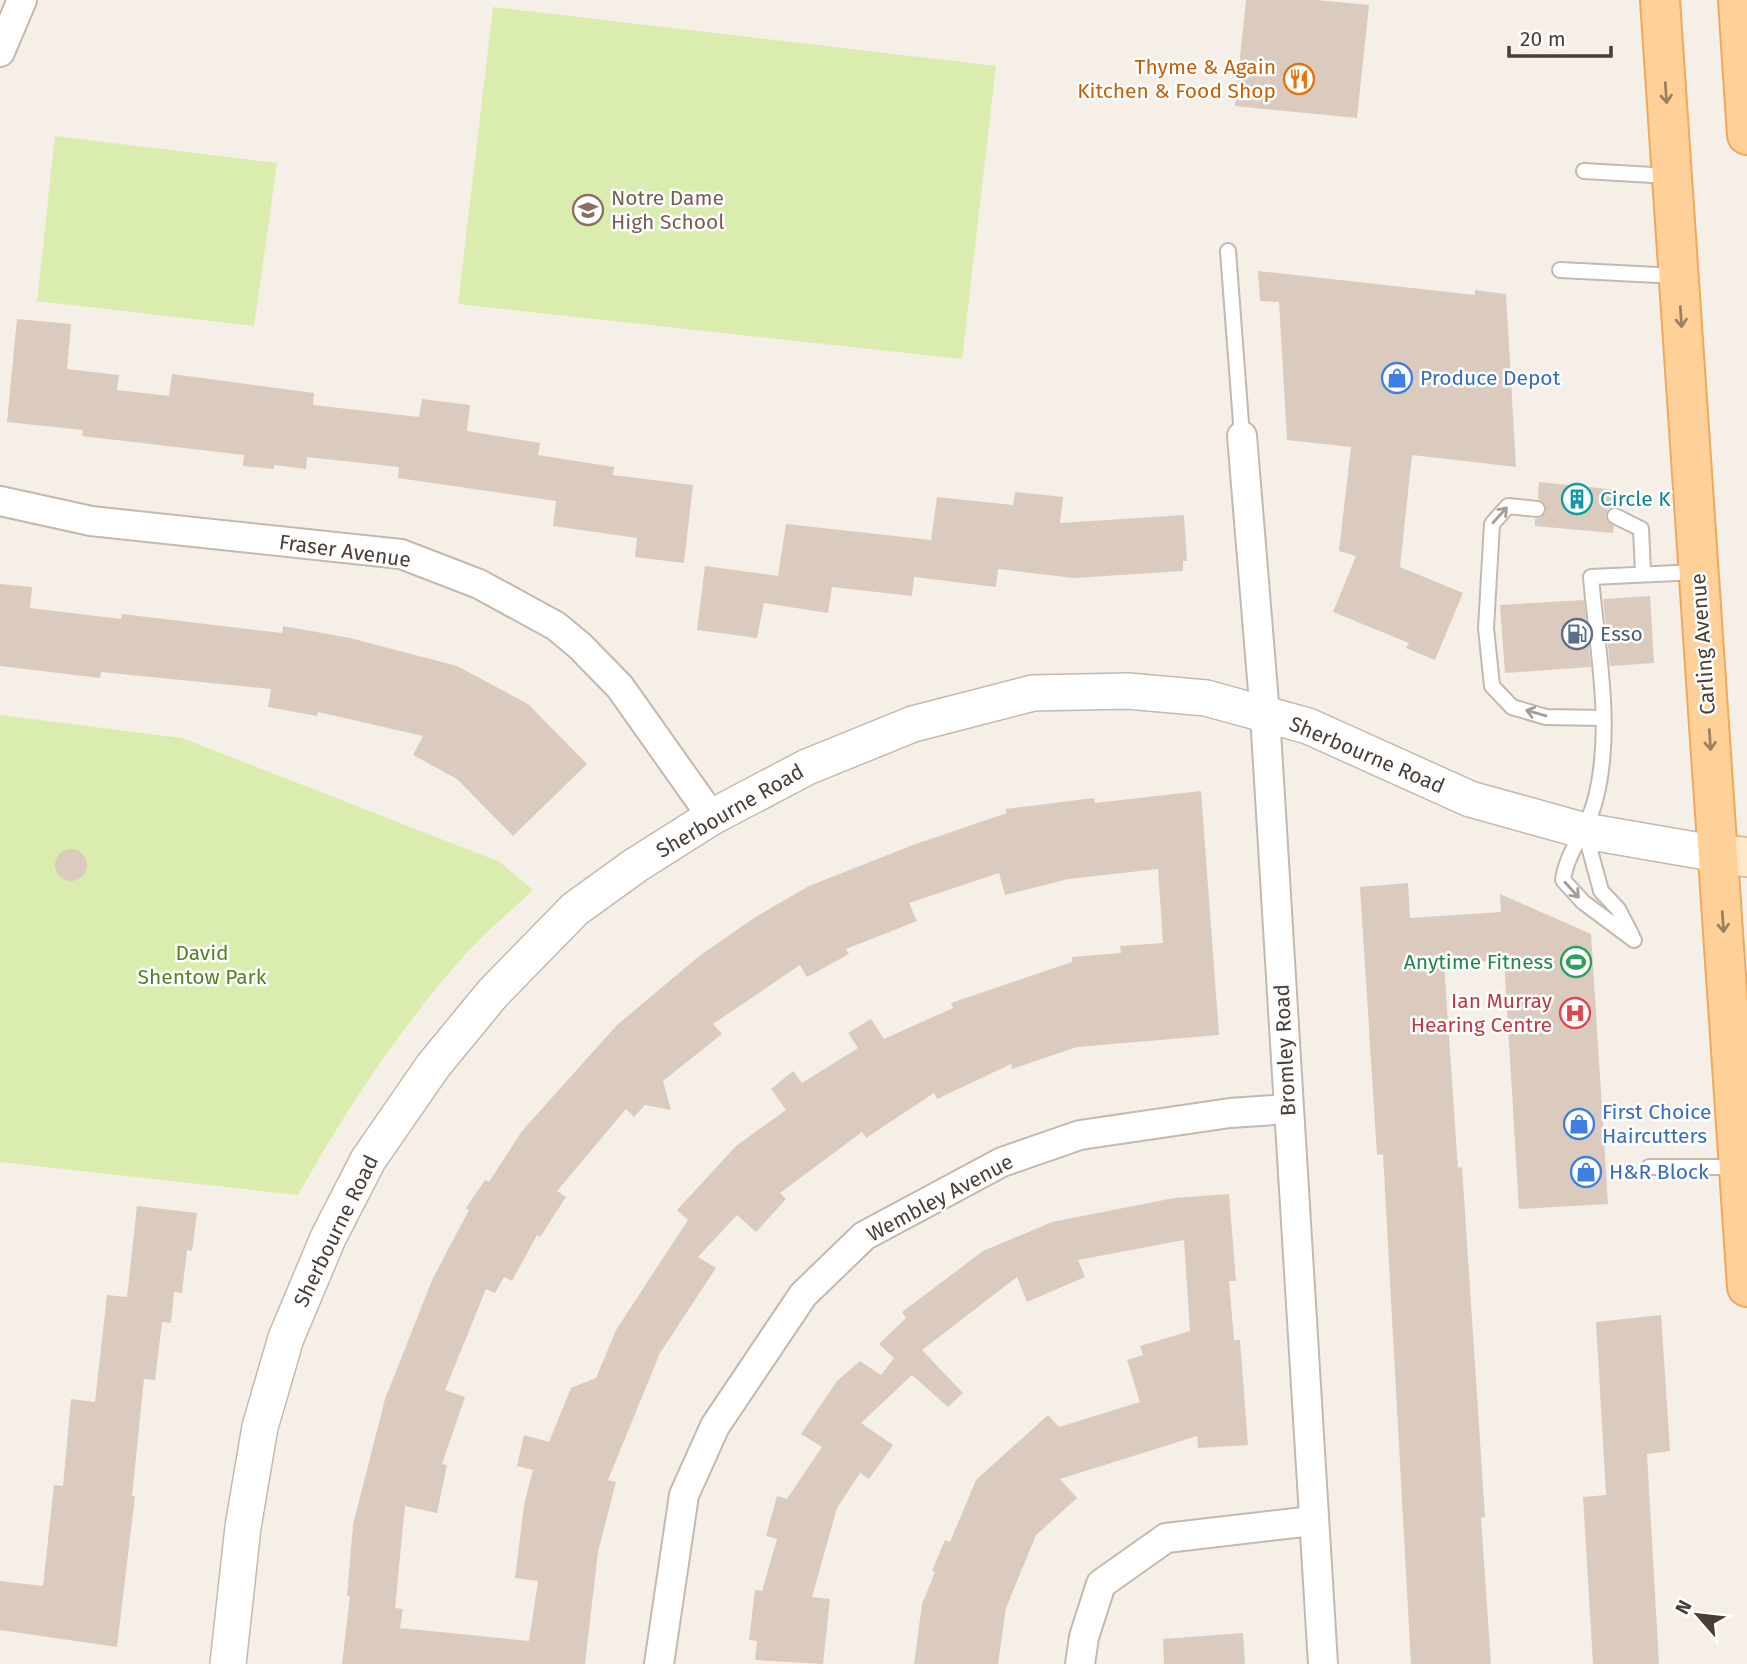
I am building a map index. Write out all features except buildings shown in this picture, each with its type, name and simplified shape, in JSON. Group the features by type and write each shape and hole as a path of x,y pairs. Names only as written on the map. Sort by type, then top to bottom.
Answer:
{"main road":[{"name":"Carling Avenue","path":"1660,0 1698,572 1733,855 1739,1167 1747,1287"},
{"path":"1738,0 1747,135"}],"street":[{"path":"0,52 22,0"},
{"name":"Bromley Road","path":"1242,436 1265,715 1312,1521 1323,1664"},
{"name":"Fraser Avenue","path":"0,501 91,521 401,554 479,584 556,626 580,646 620,687 712,817"},
{"name":"Sherbourne Road","path":"228,1664 243,1527 260,1427 286,1338 328,1238 368,1160 433,1066 493,993 575,909 636,865 712,817 807,767 913,724 1033,694 1128,691 1206,698 1308,726 1470,799 1585,831 1733,855"},
{"name":"Wembley Avenue","path":"659,1664 684,1495 715,1426 803,1295 864,1236 1002,1162 1080,1135 1230,1113 1288,1109"},
{"path":"1080,1664 1084,1637 1101,1584 1166,1538 1312,1521"}],"lane":[{"path":"1584,171 1671,176"},
{"path":"1228,251 1242,436"},
{"path":"1559,270 1678,276"},
{"path":"1537,509 1508,506 1492,524 1486,628 1492,686 1512,706 1546,717 1603,718"},
{"path":"1615,516 1641,529 1643,572"},
{"path":"1585,831 1601,891 1618,909 1634,940 1583,902 1563,880 1570,853 1585,831 1595,801 1606,740 1591,577 1643,572 1664,575 1698,572"},
{"path":"1648,1167 1739,1167"}],"green space":[{"path":"493,7 996,66 962,359 458,304"},
{"path":"55,136 277,163 254,326 37,301"},
{"name":"David Shentow Park","path":"0,715 182,738 500,862 533,890 471,948 439,984 354,1102 298,1195 0,1162"}],"place":[{"name":"Thyme & Again Kitchen & Food Shop","path":"1299,79"},
{"name":"Notre Dame High School","path":"588,210"},
{"name":"Produce Depot","path":"1397,378"},
{"name":"Circle K","path":"1577,499"},
{"name":"Esso","path":"1577,634"},
{"name":"Anytime Fitness","path":"1576,962"},
{"name":"Ian Murray Hearing Centre","path":"1575,1013"},
{"name":"First Choice Haircutters","path":"1579,1124"},
{"name":"H&R Block","path":"1586,1172"}]}
